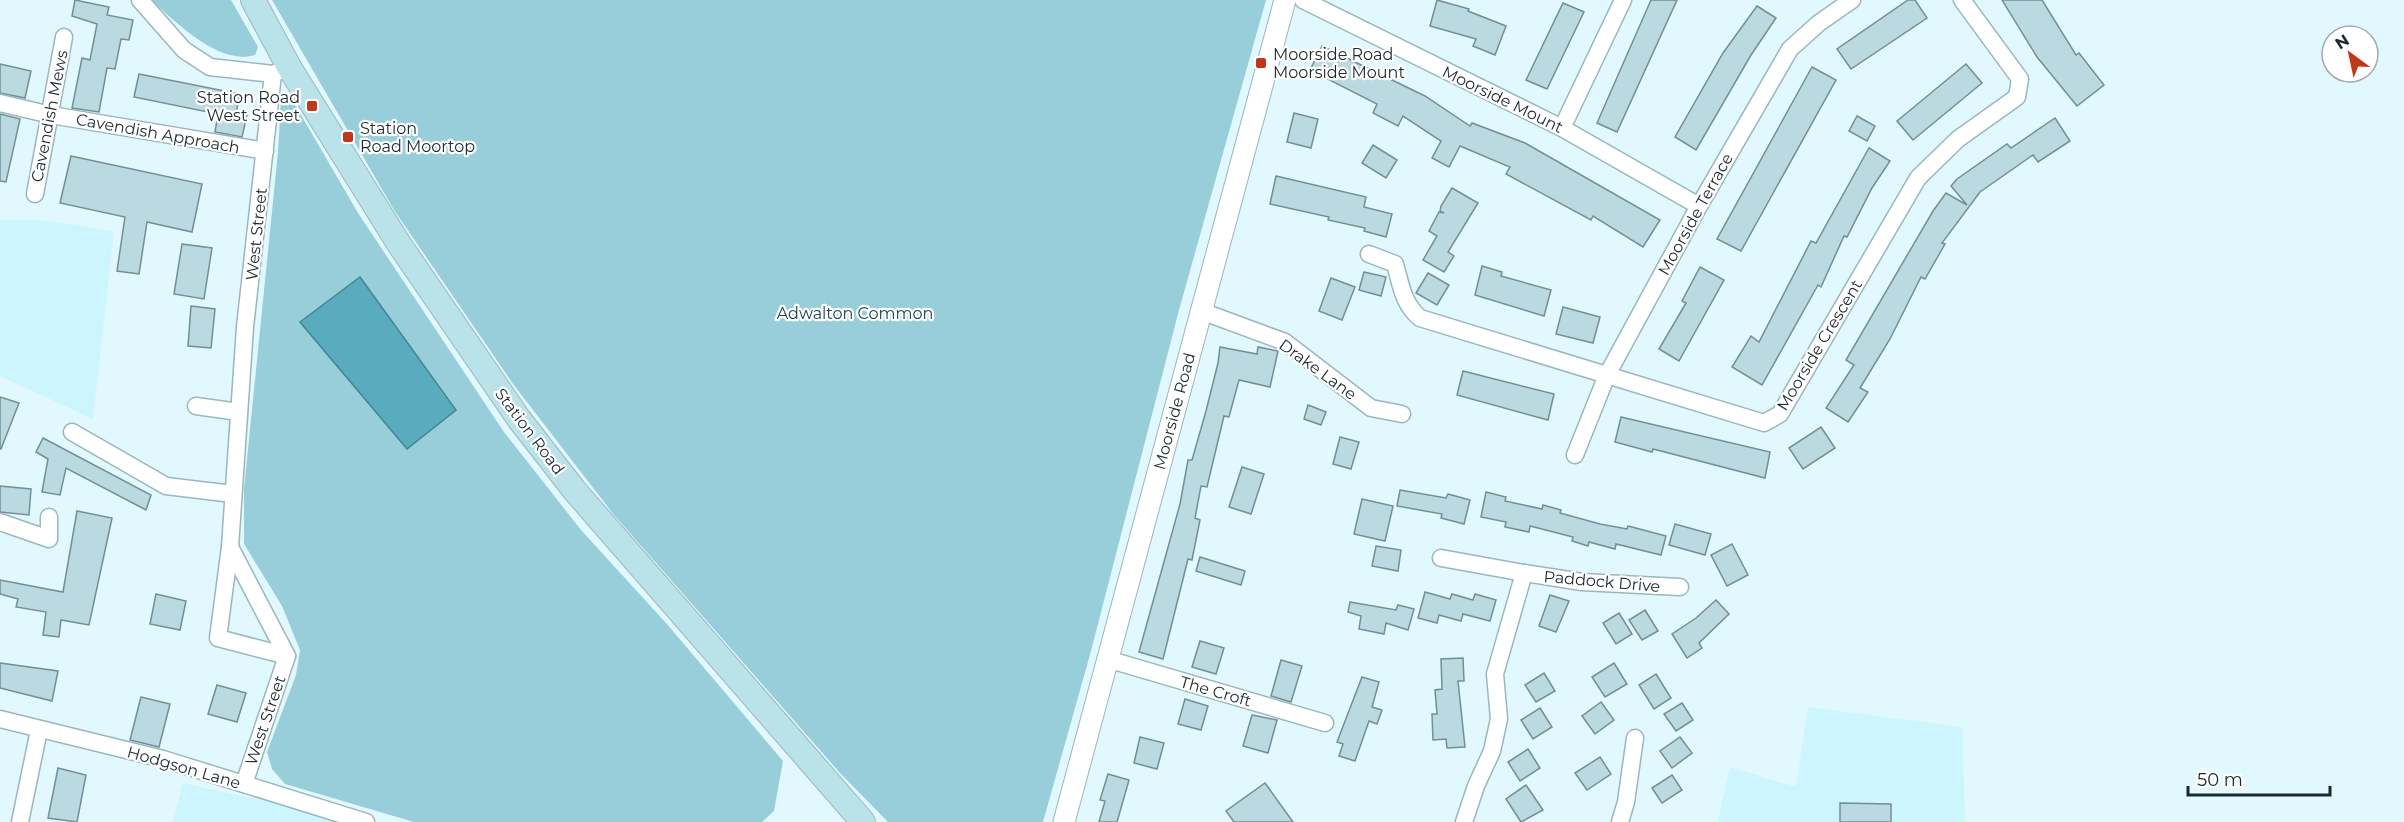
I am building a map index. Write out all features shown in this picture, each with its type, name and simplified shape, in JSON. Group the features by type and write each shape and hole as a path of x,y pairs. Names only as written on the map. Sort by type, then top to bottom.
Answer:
{"main road":[{"name":"Station Road","path":"253,0 281,71 519,419 575,491 862,822"}],"street":[{"path":"140,0 184,51 210,67 281,71"},
{"name":"Moorside Road","path":"1065,822 1285,0"},
{"name":"Moorside Mount","path":"1303,0 1562,128 1699,206"},
{"path":"1562,128 1623,0"},
{"name":"Moorside Terrace","path":"1575,455 1607,375 1699,206 1790,49 1819,23 1852,0"},
{"name":"Moorside Crescent","path":"1369,254 1395,264 1404,297 1411,310 1420,318 1764,423 1780,414 1918,178 1958,139 2017,97 2020,79 1962,0"},
{"name":"Cavendish Mews","path":"35,194 64,37"},
{"name":"West Street","path":"281,71 265,151 245,327 230,547 218,638 287,656"},
{"name":"Cavendish Approach","path":"0,103 51,115 265,151"},
{"name":"Drake Lane","path":"1201,310 1284,342 1371,408 1402,414"},
{"path":"196,406 239,412"},
{"path":"72,432 166,486 233,494"},
{"path":"0,522 49,539 49,517"},
{"name":"West Street","path":"230,547 287,656 244,784"},
{"name":"Paddock Drive","path":"1442,558 1582,582 1680,587"},
{"name":"Paddock Drive","path":"1464,822 1476,786 1492,752 1498,719 1495,674 1524,573"},
{"name":"The Croft","path":"1107,659 1324,723"},
{"name":"Hodgson Lane","path":"0,719 163,759 366,822"},
{"path":"20,822 39,730"},
{"path":"1620,822 1626,802 1635,738"}],"shaded area":[{"path":"0,220 40,220 114,231 93,419 0,376"},
{"path":"360,277 456,410 407,449 300,322"},
{"path":"1808,707 1962,727 1965,822 1718,822 1730,767 1796,787"},
{"path":"183,783 265,801 335,822 173,822"}],"green space":[{"path":"151,0 231,0 258,47 255,55 241,57 213,48 185,30"},
{"name":"Adwalton Common","path":"272,0 1266,0 1179,310 1091,651 1043,822 888,822 840,773 614,515 513,384 394,210"},
{"path":"290,96 358,213 504,432 581,530 666,623 783,761 774,811 762,822 414,822 285,784 272,769 267,752 296,675 300,650 282,606 244,544 244,489 278,152 281,99"}],"building":[{"path":"75,0 109,7 107,15 133,20 129,40 121,39 115,69 107,68 99,112 72,108 82,58 90,60 97,24 72,16"},
{"path":"1437,0 1469,9 1468,11 1506,26 1495,55 1473,46 1476,39 1430,26"},
{"path":"1651,0 1677,0 1617,132 1597,123"},
{"path":"1908,0 1915,0 1927,18 1851,69 1837,49"},
{"path":"2002,0 2042,0 2076,55 2079,53 2104,85 2077,106 2037,57"},
{"path":"1563,3 1584,12 1547,89 1526,80"},
{"path":"1757,6 1776,18 1751,55 1696,150 1675,137 1723,53"},
{"path":"1322,46 1425,96 1470,126 1472,123 1525,143 1660,220 1643,247 1593,216 1591,220 1506,174 1510,167 1460,146 1449,167 1432,158 1441,141 1403,116 1398,126 1373,113 1377,104 1310,70"},
{"path":"0,64 31,71 25,98 0,93"},
{"path":"1966,64 1982,83 1913,140 1897,121"},
{"path":"1812,67 1836,80 1741,251 1717,239"},
{"path":"139,74 240,94 236,113 247,115 242,137 215,132 218,114 134,97"},
{"path":"1294,113 1318,119 1311,148 1287,142"},
{"path":"0,114 20,119 6,182 0,181"},
{"path":"1857,116 1875,126 1867,141 1849,131"},
{"path":"2055,118 2070,141 2038,162 2033,155 1980,192 1942,243 1945,244 1925,279 1921,277 1890,339 1860,388 1868,392 1848,422 1826,408 1854,365 1846,360 1933,211 1946,193 1967,205 1951,186 1957,179 2007,144 2011,148"},
{"path":"1373,145 1397,160 1386,178 1362,163"},
{"path":"1869,148 1890,161 1872,188 1847,237 1844,236 1821,287 1818,285 1762,385 1732,367 1751,336 1759,342 1811,241 1816,243"},
{"path":"71,156 202,184 192,232 147,222 139,274 117,271 125,217 60,203"},
{"path":"1276,176 1366,197 1364,207 1392,214 1386,237 1364,231 1365,228 1328,220 1329,217 1270,204"},
{"path":"1452,188 1478,203 1448,252 1454,256 1444,272 1423,260 1437,236 1429,231 1439,212 1444,213 1440,211 1441,206"},
{"path":"182,244 212,248 204,299 174,294"},
{"path":"1482,266 1502,272 1501,276 1551,290 1544,316 1475,295"},
{"path":"1700,267 1724,280 1679,361 1659,349 1686,303 1682,301"},
{"path":"1364,272 1386,277 1381,296 1359,290"},
{"path":"1428,273 1449,285 1437,305 1416,293"},
{"path":"1331,278 1355,287 1342,320 1319,311"},
{"path":"191,306 215,309 211,348 188,346"},
{"path":"1563,307 1600,317 1593,343 1556,334"},
{"path":"1220,347 1257,354 1258,347 1278,351 1270,387 1239,380 1229,417 1224,416 1207,487 1201,486 1195,518 1200,520 1192,560 1188,559 1163,659 1139,652 1180,504 1188,460 1192,460 1206,411"},
{"path":"1463,371 1554,394 1548,420 1457,395"},
{"path":"0,397 19,403 1,449 0,449"},
{"path":"1308,405 1326,412 1321,425 1304,419"},
{"path":"1621,417 1770,452 1765,478 1653,449 1652,452 1615,442"},
{"path":"1821,427 1835,448 1803,469 1789,448"},
{"path":"1340,437 1359,442 1351,469 1333,464"},
{"path":"43,438 151,495 146,510 66,468 60,495 42,492 48,459 36,452"},
{"path":"1242,467 1264,474 1251,514 1229,507"},
{"path":"0,486 31,489 29,515 0,512"},
{"path":"1400,490 1446,498 1448,494 1470,500 1464,524 1441,518 1442,514 1397,506"},
{"path":"1486,492 1506,497 1505,501 1542,509 1543,505 1561,510 1560,513 1600,524 1627,529 1628,526 1666,536 1661,555 1616,544 1615,549 1589,542 1588,546 1572,541 1573,537 1530,526 1529,532 1505,527 1506,522 1481,517"},
{"path":"1362,499 1393,506 1385,541 1354,534"},
{"path":"77,511 112,518 89,625 61,620 59,637 43,635 46,612 16,607 18,599 0,594 0,580 63,592"},
{"path":"1675,524 1711,534 1705,555 1669,545"},
{"path":"1732,544 1748,575 1727,586 1711,555"},
{"path":"1376,546 1401,550 1398,571 1372,566"},
{"path":"1200,557 1245,571 1241,585 1196,571"},
{"path":"1425,592 1450,599 1452,594 1473,600 1475,594 1496,600 1490,621 1463,614 1461,621 1439,615 1437,623 1418,618"},
{"path":"156,594 186,601 180,630 150,624"},
{"path":"1550,595 1569,601 1556,632 1539,626"},
{"path":"1716,600 1729,614 1699,643 1702,648 1687,658 1672,634 1696,618"},
{"path":"1350,602 1396,610 1398,605 1414,609 1408,630 1386,623 1384,634 1359,629 1361,616 1348,612"},
{"path":"1645,610 1658,631 1642,640 1629,620"},
{"path":"1619,613 1632,634 1616,644 1603,623"},
{"path":"1200,641 1224,648 1216,674 1192,667"},
{"path":"1463,658 1464,681 1458,681 1465,747 1447,748 1446,739 1433,740 1432,714 1437,714 1435,690 1442,689 1441,659"},
{"path":"1281,660 1302,666 1291,702 1271,696"},
{"path":"0,663 58,671 52,701 0,688"},
{"path":"1614,663 1627,684 1605,697 1592,677"},
{"path":"1544,673 1555,691 1536,702 1525,685"},
{"path":"1656,674 1671,698 1654,709 1639,685"},
{"path":"1362,677 1379,682 1372,707 1382,710 1377,724 1369,721 1355,761 1339,756 1343,744 1337,742"},
{"path":"217,685 246,693 237,722 208,714"},
{"path":"141,697 170,704 159,747 130,740"},
{"path":"1185,699 1208,706 1201,730 1178,724"},
{"path":"1601,702 1614,720 1595,734 1582,716"},
{"path":"1682,703 1693,720 1676,731 1664,714"},
{"path":"1540,708 1552,727 1533,739 1521,720"},
{"path":"1252,715 1277,720 1268,753 1243,746"},
{"path":"1140,737 1164,743 1157,769 1134,763"},
{"path":"1680,737 1692,753 1672,768 1660,751"},
{"path":"1528,749 1540,768 1520,781 1508,762"},
{"path":"1600,757 1611,774 1587,790 1575,773"},
{"path":"58,768 86,775 77,822 48,818"},
{"path":"1108,774 1129,780 1117,822 1099,822 1105,801 1100,800"},
{"path":"1672,775 1682,790 1662,803 1652,788"},
{"path":"1265,783 1293,822 1234,822 1226,811"},
{"path":"1526,785 1543,810 1521,822 1506,799"},
{"path":"1840,803 1891,804 1891,822 1840,822"}],"place":[{"name":"Moorside Road Moorside Mount","path":"1261,63"},
{"name":"Station Road West Street","path":"312,106"},
{"name":"Station Road Moortop","path":"348,137"}]}
